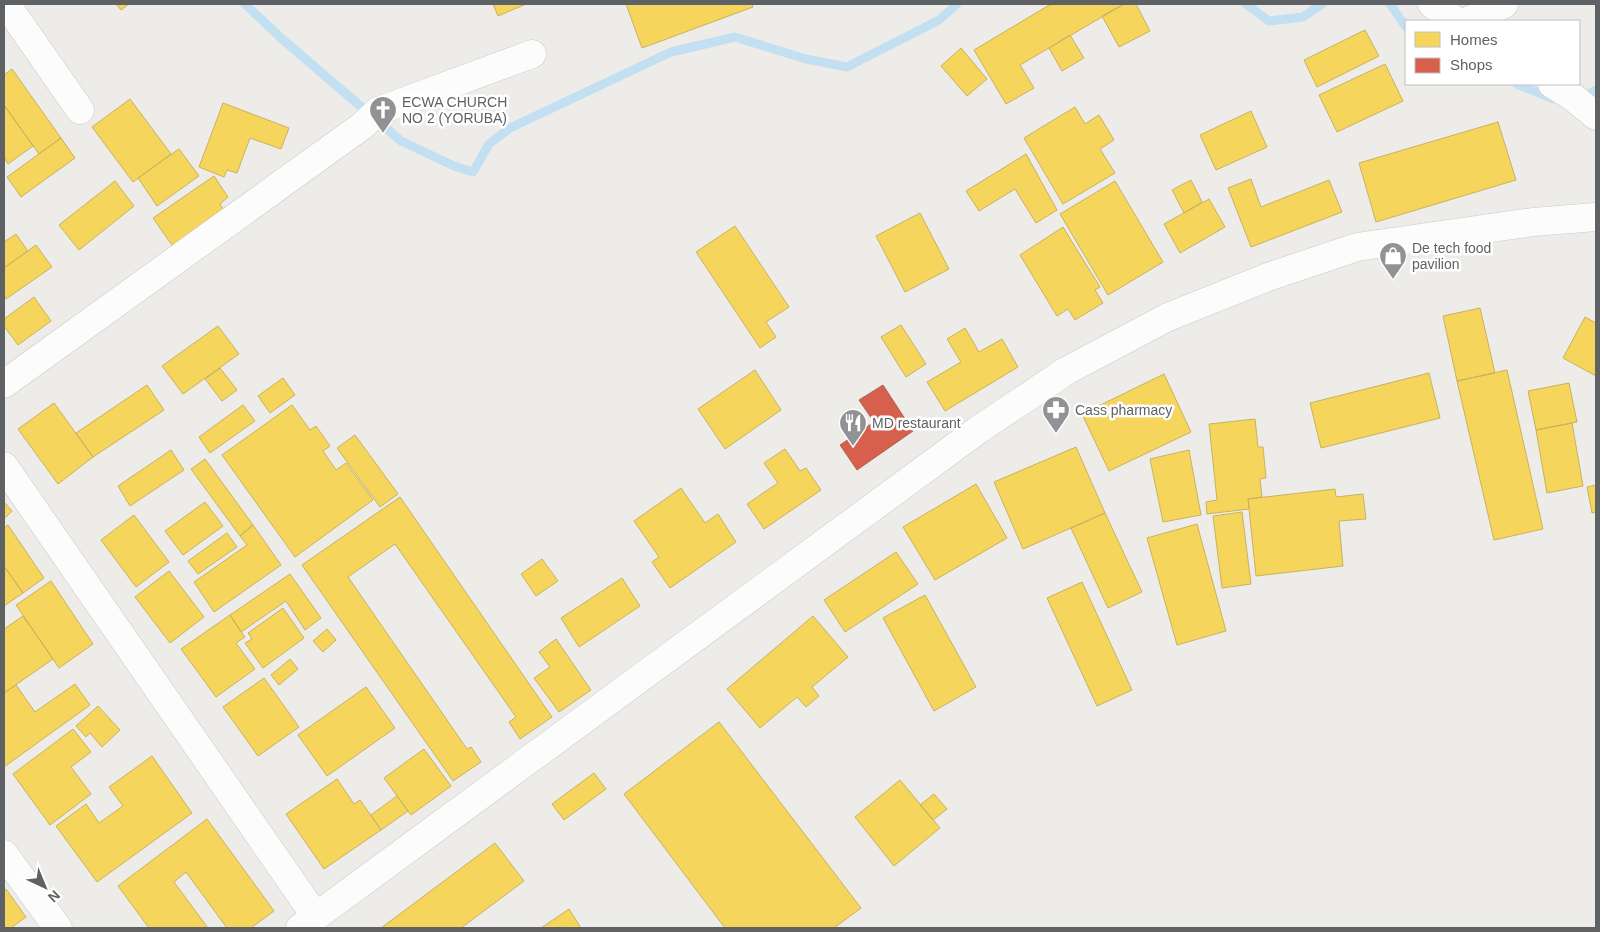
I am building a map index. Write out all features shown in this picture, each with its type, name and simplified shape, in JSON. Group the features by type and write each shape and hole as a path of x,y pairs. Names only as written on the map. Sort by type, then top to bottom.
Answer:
{"street":[{"path":"6,4 80,110"},
{"path":"1432,4 1455,20"},
{"path":"1470,20 1504,4"},
{"path":"4,384 370,119 532,54"},
{"path":"1563,91 1596,116"},
{"path":"4,466 308,922 978,430 1066,371 1168,317 1268,277 1357,247 1533,222 1596,217"},
{"path":"4,854 58,928"}],"building: Homes":[{"path":"116,4 129,4 121,10"},
{"path":"493,4 526,4 498,16"},
{"path":"626,4 752,4 753,7 642,48"},
{"path":"1051,4 1124,4 1020,65 1034,88 1006,104 974,50"},
{"path":"1124,4 1136,4 1150,31 1119,47 1102,16"},
{"path":"1365,30 1379,56 1317,87 1304,60"},
{"path":"1070,35 1084,58 1062,71 1049,48"},
{"path":"961,48 987,79 967,96 941,66"},
{"path":"1385,64 1403,101 1337,132 1319,95"},
{"path":"12,69 61,138 39,154 4,105 4,75"},
{"path":"130,99 171,154 133,182 92,127"},
{"path":"223,103 289,128 281,149 250,138 237,173 227,170 224,177 199,167"},
{"path":"4,105 33,146 8,164 4,157"},
{"path":"1075,107 1085,124 1099,115 1114,140 1100,149 1115,173 1063,204 1024,138"},
{"path":"1251,111 1267,147 1216,170 1200,135"},
{"path":"1498,122 1516,180 1376,222 1359,163"},
{"path":"61,138 75,158 21,197 7,177"},
{"path":"179,149 199,176 157,206 138,178"},
{"path":"1026,154 1057,210 1036,223 1015,189 979,211 966,191"},
{"path":"214,176 228,197 220,204 226,213 174,248 153,218"},
{"path":"1251,179 1261,207 1329,180 1342,212 1251,247 1228,188"},
{"path":"1191,180 1202,202 1184,213 1172,190"},
{"path":"115,181 134,206 79,250 59,225"},
{"path":"1115,181 1163,262 1108,295 1060,214"},
{"path":"1209,199 1225,227 1180,253 1164,224"},
{"path":"920,213 949,269 905,292 876,236"},
{"path":"735,226 789,307 766,322 776,337 760,348 696,252"},
{"path":"1063,227 1100,287 1095,290 1103,303 1075,320 1068,309 1057,316 1020,255"},
{"path":"16,234 28,251 4,268 4,242"},
{"path":"36,245 52,267 6,299 4,295 4,268"},
{"path":"34,297 51,321 18,345 4,326 4,319"},
{"path":"1480,308 1495,373 1457,381 1443,316"},
{"path":"1585,317 1596,323 1596,376 1563,358"},
{"path":"901,325 926,364 906,377 881,337"},
{"path":"218,326 239,354 183,394 162,366"},
{"path":"965,328 979,352 1002,339 1018,367 945,411 927,382 961,362 947,339"},
{"path":"220,368 237,390 222,401 205,379"},
{"path":"755,370 781,410 725,449 698,409"},
{"path":"1507,370 1543,529 1494,540 1457,381"},
{"path":"1429,373 1440,418 1321,448 1310,403"},
{"path":"1164,374 1191,432 1109,471 1082,414"},
{"path":"283,378 295,395 270,413 258,396"},
{"path":"1569,383 1577,422 1536,430 1528,391"},
{"path":"147,385 164,410 93,457 76,433"},
{"path":"54,403 93,457 58,484 18,429"},
{"path":"243,405 255,421 210,453 199,437"},
{"path":"292,405 310,430 316,426 330,446 323,451 336,470 346,463 373,500 295,557 222,455"},
{"path":"1255,419 1258,447 1263,447 1266,478 1260,479 1262,497 1248,499 1249,509 1207,514 1206,502 1217,500 1209,424"},
{"path":"1572,423 1583,486 1547,493 1536,430"},
{"path":"355,435 398,494 380,507 337,448"},
{"path":"1076,447 1105,513 1023,549 994,482"},
{"path":"785,449 800,471 806,468 821,490 764,529 747,504 778,483 764,463"},
{"path":"171,450 184,470 130,506 118,486"},
{"path":"1189,450 1201,515 1163,522 1150,459"},
{"path":"205,459 253,525 240,536 191,469"},
{"path":"976,484 1007,538 935,580 903,527"},
{"path":"1596,485 1596,512 1592,513 1587,487"},
{"path":"681,488 705,523 718,514 736,542 670,588 652,562 659,557 634,521"},
{"path":"1335,489 1336,497 1363,494 1366,519 1339,521 1343,566 1256,576 1248,499"},
{"path":"400,497 552,717 520,739 509,722 516,717 395,544 348,577 467,749 471,747 481,762 453,781 302,565"},
{"path":"4,502 12,511 4,519"},
{"path":"205,502 223,526 183,555 165,531"},
{"path":"1242,512 1251,584 1222,588 1213,516"},
{"path":"1105,513 1142,592 1108,608 1071,528"},
{"path":"134,515 169,562 136,587 101,540"},
{"path":"1197,524 1226,631 1177,645 1147,538"},
{"path":"8,525 44,578 23,593 4,566 4,528"},
{"path":"253,525 281,565 214,612 194,582 247,545 240,536"},
{"path":"227,533 237,547 198,574 188,561"},
{"path":"896,552 918,584 845,632 824,600"},
{"path":"542,559 558,581 536,596 521,574"},
{"path":"4,566 23,593 4,606"},
{"path":"169,571 204,617 170,643 135,597"},
{"path":"290,574 321,618 305,630 286,601 241,632 230,615"},
{"path":"622,578 640,606 579,647 561,618"},
{"path":"51,581 93,644 59,668 16,605"},
{"path":"1082,582 1132,690 1097,706 1047,598"},
{"path":"925,595 976,687 934,711 883,618"},
{"path":"283,608 304,638 263,668 245,643 252,639 248,633"},
{"path":"230,615 245,637 236,643 255,669 216,697 181,649"},
{"path":"23,616 53,659 4,693 4,629"},
{"path":"813,616 848,657 812,687 819,696 806,707 797,697 760,728 727,689"},
{"path":"327,629 336,640 323,652 313,641"},
{"path":"556,639 591,690 559,712 534,678 550,667 539,652"},
{"path":"290,659 298,669 279,685 271,675"},
{"path":"264,678 299,727 258,756 223,707"},
{"path":"75,684 90,705 4,767 4,693 16,685 35,712"},
{"path":"366,687 395,728 327,776 298,735"},
{"path":"98,706 120,730 102,747 90,733 86,737 76,726"},
{"path":"719,722 861,908 834,928 725,928 624,794"},
{"path":"73,729 91,752 71,767 91,794 50,825 13,774"},
{"path":"424,749 451,786 411,815 384,778"},
{"path":"152,756 192,813 97,882 56,826 86,804 99,823 123,806 109,787"},
{"path":"594,773 606,789 564,820 552,804"},
{"path":"337,779 354,804 360,800 381,830 324,869 286,814"},
{"path":"900,780 940,828 894,866 855,817"},
{"path":"934,794 947,809 933,820 920,805"},
{"path":"397,796 408,811 381,830 371,815"},
{"path":"207,819 274,911 251,928 227,928 186,872 174,882 208,928 149,928 118,886"},
{"path":"495,843 524,881 461,928 381,928"},
{"path":"6,889 26,917 11,928 4,928 4,891"},
{"path":"569,909 581,928 541,928"}],"building: Shops":[{"path":"883,385 913,431 857,470 840,445 874,422 859,400"}],"waterway":[{"path":"245,4 281,38 401,141 454,166 473,172 489,144 510,128 671,52 735,37 806,59 847,67 939,20 957,4"},
{"path":"1246,4 1269,21 1303,17 1322,4"},
{"path":"1390,4 1405,26"},
{"path":"1519,85 1554,99"},
{"path":"1581,99 1596,90"}],"place":[{"name":"ECWA CHURCH NO 2 (YORUBA)","path":"383,134"},
{"name":"De tech food pavilion","path":"1393,280"},
{"name":"Cass pharmacy","path":"1056,434"},
{"name":"MD restaurant","path":"853,447"}]}
